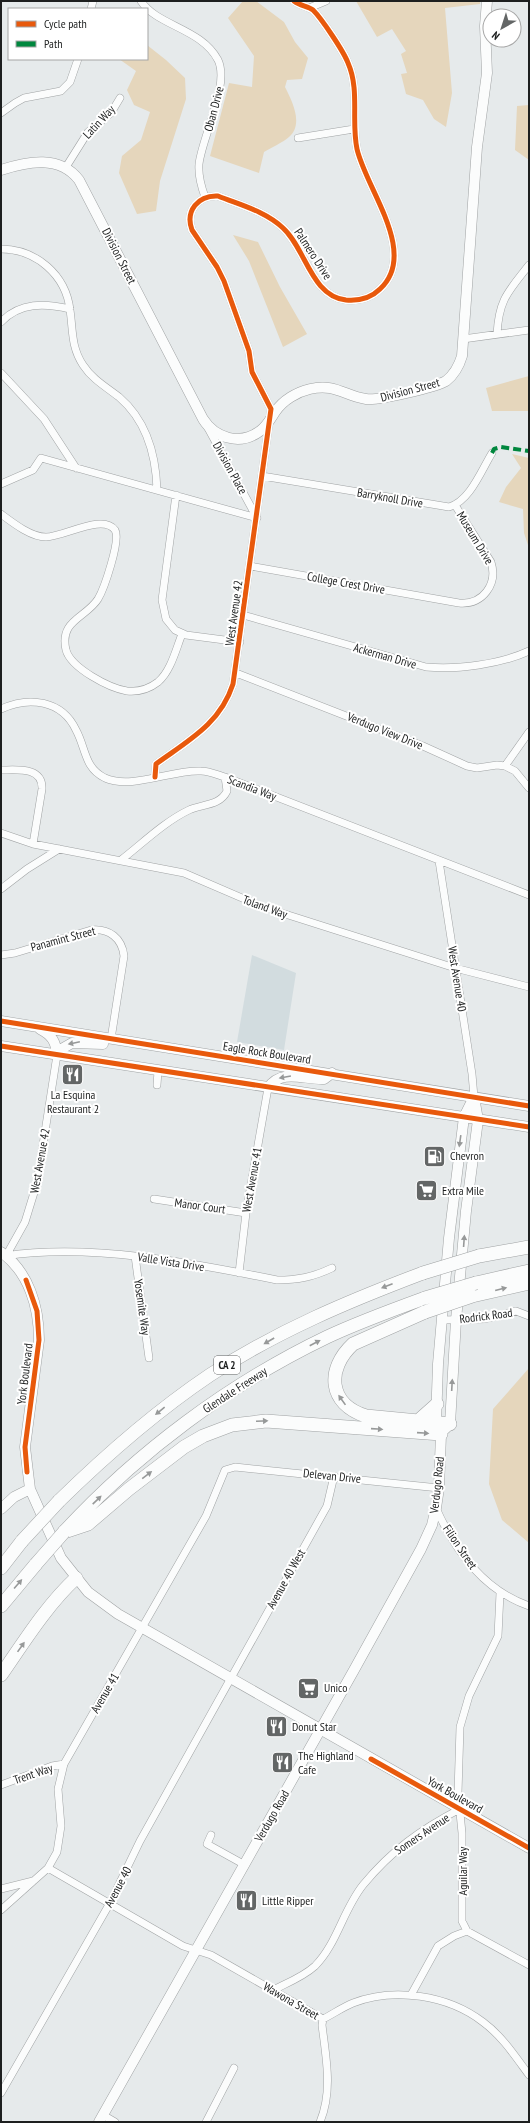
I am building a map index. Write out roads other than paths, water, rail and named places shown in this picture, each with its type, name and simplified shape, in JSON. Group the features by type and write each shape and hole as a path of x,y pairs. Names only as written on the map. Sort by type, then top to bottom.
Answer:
{"highway":[{"name":"Glendale Freeway","path":"1,1568 22,1541 59,1501 111,1451 167,1406 211,1374 288,1330 346,1302 423,1272 480,1256 529,1247"},
{"name":"Glendale Freeway","path":"1,1606 36,1564 128,1470 172,1433 211,1404 255,1376 326,1338 363,1321 426,1298 476,1283 529,1271"},
{"path":"450,1424 357,1414 340,1398 336,1389 334,1379 338,1360 353,1344 425,1312 472,1296 529,1283"},
{"path":"420,1420 437,1404"},
{"path":"68,1530 88,1524 129,1489 184,1447 203,1436 232,1425 272,1421 441,1434"},
{"path":"1,1675 64,1589 76,1578"}],"main road":[{"name":"Division Street","path":"66,167 79,180 203,418 212,430 218,434 240,439 254,435 261,430 280,406 292,397 311,389 330,388 359,397 375,399 435,386 444,382 456,370 462,356 477,147 487,73 484,26 487,1"},
{"path":"1,170 40,162 50,162 66,167"},
{"name":"Eagle Rock Boulevard","path":"1,1021 332,1073 529,1106"},
{"path":"35,1026 52,1038 57,1048 57,1056"},
{"path":"57,1056 58,1051 72,1043 140,1043"},
{"path":"1,1046 57,1056 529,1128"},
{"path":"268,1088 272,1082 280,1078 298,1076 324,1079 332,1073"},
{"path":"441,1434 450,1424 456,1320 466,1211 478,1120 474,1097"},
{"name":"Verdugo Road","path":"101,2119 421,1549 436,1508 441,1434 436,1422 442,1320 450,1230 464,1117 474,1097"},
{"name":"York Boulevard","path":"3,1255 26,1280 32,1295 39,1325 39,1340 25,1447 30,1489 61,1558 76,1578 104,1605 142,1628 320,1731 529,1848"},
{"path":"1,1509 14,1497 30,1489"}],"street":[{"name":"Palmero Drive","path":"205,197 218,196 262,213 273,220 290,235 317,281 327,292 345,300 354,300 372,295 384,286 389,279 394,262 394,250 389,227 358,151 354,129 354,83 348,62 313,10 294,1"},
{"path":"308,8 326,1"},
{"name":"Oban Drive","path":"148,8 196,37 214,55 221,69 221,83 199,163 200,182 205,197"},
{"path":"1,113 24,98 61,91 70,82 78,60"},
{"name":"Latin Way","path":"66,167 88,132 111,113 120,98"},
{"path":"298,138 354,129"},
{"path":"205,197 194,206 190,212 190,224 224,281 249,351 252,372 271,409 270,419"},
{"path":"1,249 24,253 44,264 58,278 64,289 70,309 74,344 83,365 98,382 120,399 131,410 146,432 155,459 157,490"},
{"path":"497,334 499,313 507,293 529,265"},
{"path":"1,322 12,313 31,305 54,305 70,309"},
{"path":"463,338 529,330"},
{"path":"1,373 44,419 76,468"},
{"name":"Division Place","path":"203,418 257,518"},
{"name":"West Avenue 42","path":"155,776 156,764 200,732 217,716 230,695 236,673 270,419"},
{"path":"455,505 464,497 492,453"},
{"path":"1,484 34,470 41,458 257,518"},
{"name":"Barryknoll Drive","path":"262,476 444,507 455,505"},
{"path":"176,495 162,607 166,619 170,625 182,634 240,642"},
{"name":"Museum Drive","path":"441,600 464,603 479,599 489,589 493,576 491,562 455,505"},
{"path":"1,514 40,536 54,536 100,523 110,526 116,533 117,542 101,593 93,606 72,622 66,636 65,643 69,657 78,668 118,689 130,691 144,690 152,686 164,675 182,634"},
{"name":"College Crest Drive","path":"250,566 441,600"},
{"name":"Ackerman Drive","path":"244,615 426,667 452,668 503,660 529,651"},
{"name":"Verdugo View Drive","path":"236,673 423,746 467,766 477,768 496,765 505,766"},
{"name":"Scandia Way","path":"1,709 20,702 35,701 50,705 62,712 71,722 80,738 86,761 97,773 112,780 121,781 202,771 225,777 529,894"},
{"path":"529,732 505,766 515,771 529,788"},
{"path":"1,770 29,770 41,780 42,789 33,844"},
{"path":"121,860 177,816 221,800 227,791 225,777"},
{"name":"Toland Way","path":"1,833 33,844 184,873 263,907 455,968 529,987"},
{"path":"1,889 27,869 59,849"},
{"name":"West Avenue 40","path":"440,861 472,1074 474,1097"},
{"name":"Panamint Street","path":"1,955 15,953 91,930 98,929 111,933 121,943 124,956 111,1039"},
{"name":"West Avenue 42","path":"3,1255 25,1222 34,1196 57,1056"},
{"path":"157,1085 158,1071"},
{"name":"West Avenue 41","path":"239,1273 246,1212 268,1088"},
{"name":"Manor Court","path":"154,1199 246,1212"},
{"name":"Valle Vista Drive","path":"3,1255 70,1253 135,1256 277,1280 297,1280 315,1276 332,1268"},
{"name":"Yosemite Way","path":"135,1256 149,1358"},
{"name":"Rodrick Road","path":"442,1320 485,1319 516,1311 529,1316"},
{"name":"Delevan Drive","path":"225,1470 235,1467 334,1476 438,1488"},
{"name":"Avenue 41","path":"1,1910 48,1868 57,1852 61,1826 58,1789 64,1764 206,1516 225,1470"},
{"name":"Avenue 40 West","path":"230,1679 327,1506 334,1476"},
{"name":"Filion Street","path":"436,1508 445,1528 464,1558 476,1572 500,1593 529,1606"},
{"name":"Somers Avenue","path":"273,1990 299,1977 314,1967 325,1955 348,1908 363,1886 398,1847 443,1818 460,1809 458,1793 460,1727 469,1696 498,1636 500,1593"},
{"name":"Avenue 40","path":"1,2093 110,1903 140,1840 230,1679"},
{"name":"Trent Way","path":"1,1785 52,1766 64,1764"},
{"name":"Aguilar Way","path":"460,1809 462,1833 462,1921 467,1931"},
{"path":"211,1836 207,1844 244,1865"},
{"name":"Wawona Street","path":"48,1868 183,1946 211,1955 324,2019 352,2003 365,1999 411,1995 427,1997 459,2006 483,2022 498,2035 529,2075"},
{"path":"1,1889 35,1880"},
{"path":"411,1995 438,1946 454,1936 467,1931 529,1965"},
{"path":"320,2122 326,2106 328,2090 322,2025 324,2019"},
{"path":"209,2121 234,2068"},
{"path":"101,2119 115,2122"}],"place":[{"name":"La Esquina Restaurant 2","path":"73,1074"},
{"name":"Chevron","path":"434,1156"},
{"name":"Extra Mile","path":"426,1191"},
{"name":"Unico","path":"309,1688"},
{"name":"Donut Star","path":"277,1727"},
{"name":"The Highland Cafe","path":"282,1763"},
{"name":"Little Ripper","path":"247,1901"}]}
